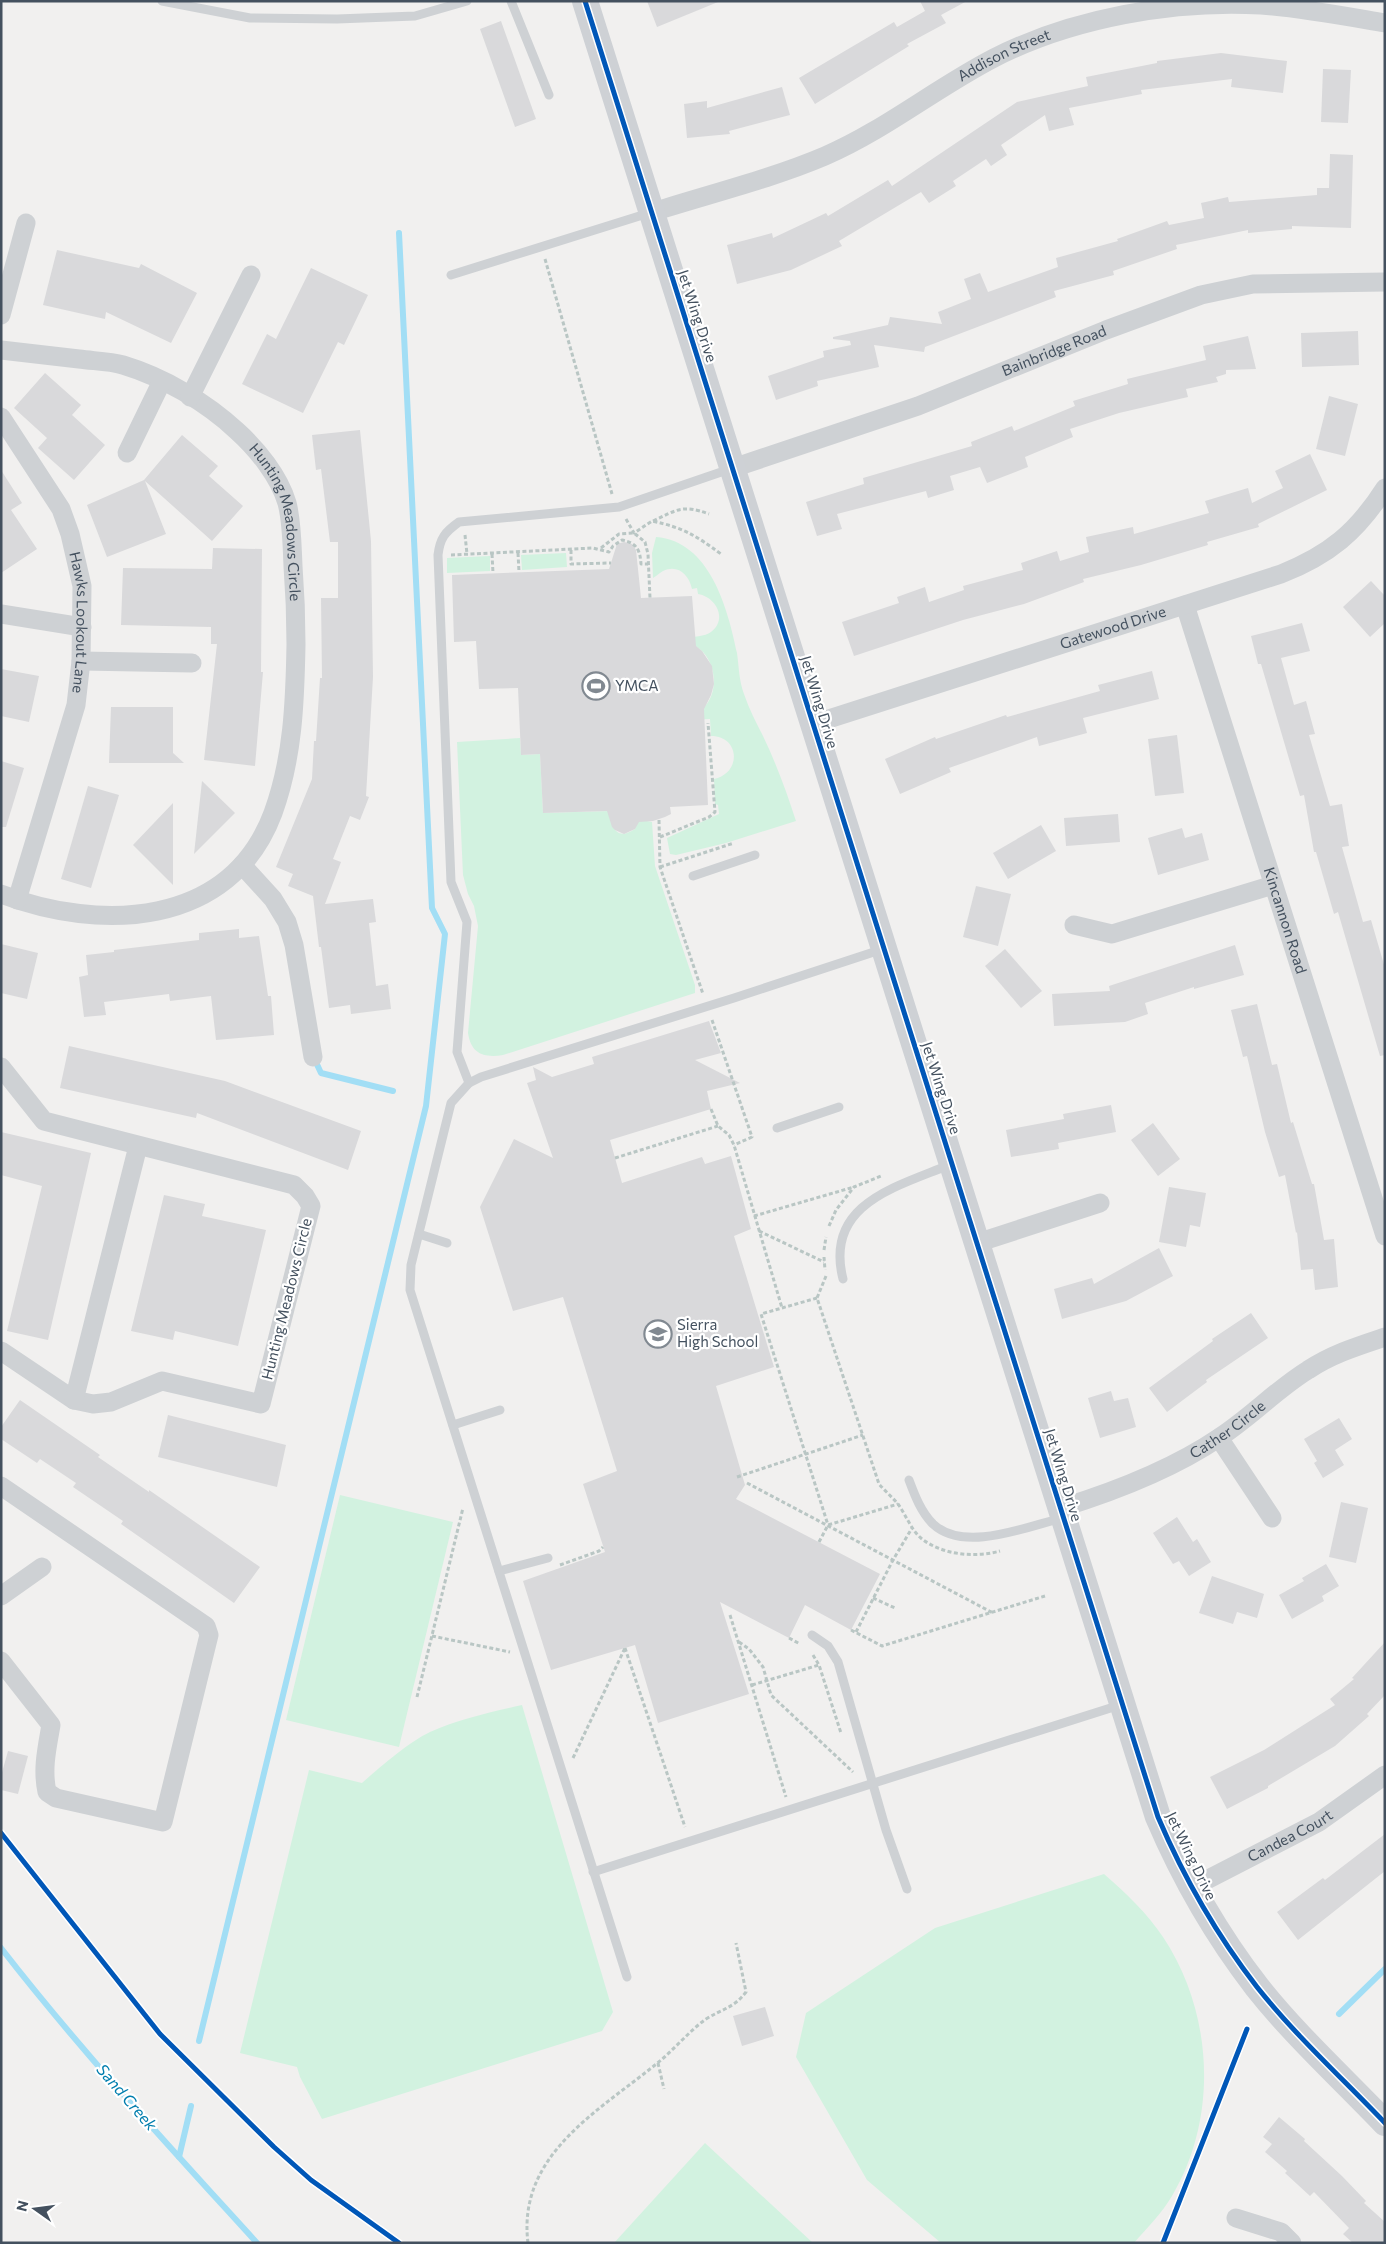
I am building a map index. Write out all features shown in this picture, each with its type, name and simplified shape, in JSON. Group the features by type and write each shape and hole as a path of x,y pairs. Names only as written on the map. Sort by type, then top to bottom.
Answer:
{"main road":[{"name":"Jet Wing Drive","path":"584,1 1158,1817 1191,1888 1226,1944 1259,1989 1385,2123"}],"street":[{"name":"Addison Street","path":"650,213 824,156 871,133 931,94 996,57 1060,30 1143,11 1220,4 1261,5 1310,10 1385,23"},
{"path":"1,315 26,223"},
{"path":"190,397 250,276"},
{"name":"Bainbridge Road","path":"733,468 918,406 1106,330 1201,295 1253,284 1385,282"},
{"name":"Hunting Meadows Circle","path":"1,350 122,365 162,381 206,406 237,430 266,464 275,477 287,502 292,539 296,626 295,708 290,751 283,784 272,815 258,844 242,865 218,885 192,902 163,911 138,915 99,916 64,912 9,897"},
{"path":"127,453 162,381"},
{"name":"Hawks Lookout Lane","path":"1,417 61,509 70,534 82,586 81,661 76,705 9,897"},
{"name":"Gatewood Drive","path":"813,724 1185,605 1306,564 1332,549 1354,530 1385,488"},
{"name":"Kincannon Road","path":"1185,605 1385,1236"},
{"path":"1,614 82,627"},
{"path":"81,661 192,663"},
{"path":"242,865 273,899 286,922 294,945 313,1057"},
{"path":"1074,925 1112,934 1274,885"},
{"name":"Hunting Meadows Circle","path":"1,1067 44,1121 294,1185 305,1196 311,1206 261,1404 162,1381 111,1402 93,1404 74,1400 1,1351"},
{"path":"74,1400 138,1146"},
{"path":"977,1243 1100,1203"},
{"name":"Cather Circle","path":"1062,1513 1179,1462 1251,1416 1307,1370 1330,1357 1385,1337"},
{"path":"1219,1438 1272,1518"},
{"path":"1,1486 206,1626 209,1636 163,1822 56,1798 47,1792 44,1762 51,1725 1,1661"},
{"path":"1,1596 42,1567"},
{"name":"Candea Court","path":"1191,1888 1319,1822 1385,1775"},
{"path":"1236,2218 1281,2232 1292,2243"}],"lane":[{"path":"162,1 250,18 337,19 416,16 467,1"},
{"path":"511,1 549,95"},
{"path":"452,275 650,213"},
{"path":"468,1083 457,1052 467,922 451,882 438,555 440,542 446,531 459,522 619,507 733,468"},
{"path":"693,876 755,854"},
{"path":"627,1977 410,1290 411,1265 451,1103 468,1083 481,1077 884,949"},
{"path":"777,1128 840,1107"},
{"path":"843,1279 839,1266 842,1239 856,1211 883,1193 952,1164"},
{"path":"419,1234 447,1243"},
{"path":"453,1425 500,1410"},
{"path":"909,1480 916,1499 932,1524 941,1530 960,1537 980,1538 1062,1513"},
{"path":"499,1571 548,1558"},
{"path":"812,1635 828,1646 838,1662 886,1830 907,1890"},
{"path":"593,1872 1121,1704"}],"path":[{"path":"541,247 610,490 634,533 645,542 650,598"},
{"path":"601,548 619,534 634,533 652,521 684,508 692,508 709,514"},
{"path":"652,521 681,528 692,533 721,554"},
{"path":"465,534 467,554"},
{"path":"438,555 601,548 609,552 618,542 630,542 638,548 641,564 648,564"},
{"path":"571,550 571,564 611,563"},
{"path":"518,553 519,572"},
{"path":"492,554 493,573"},
{"path":"660,838 709,817 714,812 708,723"},
{"path":"658,820 660,867 752,1137 734,1145"},
{"path":"660,867 734,843"},
{"path":"711,1109 718,1126 729,1134 734,1145 782,1308"},
{"path":"615,1158 718,1126"},
{"path":"754,1216 854,1186 882,1175"},
{"path":"854,1186 836,1210 830,1223 824,1245 824,1262 827,1278 817,1298 879,1484 898,1504 912,1528 921,1538 934,1547 959,1554 978,1555 1003,1550"},
{"path":"758,1231 824,1262"},
{"path":"817,1298 761,1314 828,1525"},
{"path":"737,1477 863,1434"},
{"path":"747,1483 993,1612"},
{"path":"417,1697 464,1504 477,1502"},
{"path":"818,1542 828,1525 898,1504"},
{"path":"856,1632 893,1560 912,1528"},
{"path":"851,1630 882,1646 1045,1596"},
{"path":"873,1598 895,1608"},
{"path":"730,1615 790,1810"},
{"path":"432,1636 509,1652 523,1649"},
{"path":"789,1638 801,1645"},
{"path":"739,1642 749,1649 763,1667 771,1695 853,1772"},
{"path":"564,1776 625,1648 690,1842"},
{"path":"808,1650 819,1665 842,1736"},
{"path":"752,1685 819,1665"},
{"path":"850,1763 853,1772"},
{"path":"845,1775 853,1772"},
{"path":"777,1798 794,1792"},
{"path":"676,1830 694,1824"},
{"path":"528,2243 530,2201 536,2180 547,2160 571,2132 658,2063 705,2020 738,2003 746,1992 736,1943"},
{"path":"658,2063 664,2089"}],"green space":[{"path":"656,537 675,541 690,551 703,564 722,598 737,653 744,694 777,767 796,821 726,843 676,855 670,854 667,838 719,814 718,805 715,804 714,779 729,770 733,763 734,755 728,742 711,736 710,719 687,720 703,708 709,700 714,686 714,679 711,664 703,652 684,639 706,635 711,632 719,621 718,609 710,599 698,594 697,588 692,589 688,579 678,570 668,569 653,578 652,553"},
{"path":"566,553 567,567 522,570 521,555"},
{"path":"490,556 490,571 447,573 447,558"},
{"path":"520,738 521,755 540,754 543,813 610,811 612,823 616,831 624,834 635,829 637,819 652,822 655,866 695,985 695,993 503,1055 490,1056 475,1050 468,1033 478,926 474,906 468,894 463,875 457,742"},
{"path":"340,1495 453,1522 399,1747 286,1720"},
{"path":"522,1705 613,2012 602,2031 322,2119 300,2077 297,2067 240,2053 309,1770 362,1783 404,1748 430,1732 487,1713"},
{"path":"1104,1874 1136,1904 1157,1928 1180,1966 1192,1998 1200,2031 1204,2065 1203,2099 1197,2133 1187,2165 1168,2202 1134,2243 941,2243 867,2180 796,2057 806,2013 935,1928"},
{"path":"705,2143 813,2243 614,2243"}],"building":[{"path":"647,1 717,1 718,2 657,27"},
{"path":"920,1 967,1 941,15 946,23 907,44 909,46 815,104 799,78 894,22 897,27 925,11"},
{"path":"501,21 536,119 515,127 480,29"},
{"path":"1221,53 1287,61 1283,93 1231,87 1232,79 1141,90 1142,94 1069,108 1074,125 1049,131 1045,115 1001,145 1007,155 991,166 986,159 953,181 956,186 929,203 921,192 839,241 842,246 791,270 737,284 727,245 772,233 773,238 826,213 828,216 888,180 892,186 1017,102 1088,86 1086,77 1157,63 1157,61"},
{"path":"1323,69 1351,70 1348,123 1321,122"},
{"path":"782,87 790,115 729,131 730,134 687,138 684,104 707,101 707,108"},
{"path":"1330,154 1353,155 1351,228 1292,226 1292,229 1248,233 1248,230 1176,245 1177,249 1113,271 1114,275 1054,291 1056,297 925,347 924,352 874,345 879,367 817,381 818,386 776,400 768,376 824,357 823,351 851,345 850,341 833,339 833,337 888,325 890,317 942,324 938,312 971,299 964,279 980,273 988,292 1058,267 1056,258 1118,241 1117,239 1167,221 1169,225 1204,218 1201,203 1228,197 1229,202 1317,195 1317,188 1329,188"},
{"path":"57,250 139,268 141,264 197,293 171,343 106,312 105,319 43,305"},
{"path":"311,268 368,295 344,345 338,342 303,413 242,384 267,334 276,339"},
{"path":"1358,331 1359,365 1302,367 1301,333"},
{"path":"1248,336 1256,369 1226,370 1226,374 1216,377 1218,382 1186,389 1188,397 1119,413 1070,429 1073,437 1025,457 1028,467 987,483 980,467 950,476 954,490 928,498 926,491 837,514 842,529 817,536 806,502 864,484 863,478 972,446 971,442 1012,426 1014,431 1075,406 1073,401 1128,384 1127,379 1206,360 1203,346"},
{"path":"45,373 81,405 72,415 105,445 74,480 38,448 47,438 14,408"},
{"path":"1329,396 1358,404 1345,456 1316,449"},
{"path":"360,430 371,541 373,677 366,796 369,797 360,820 350,816 333,859 341,862 325,904 373,899 376,922 369,923 376,986 388,984 391,1009 351,1014 350,1005 329,1008 313,896 288,886 293,874 276,867 312,779 320,678 322,678 321,598 338,598 338,542 330,542 321,469 316,470 312,435"},
{"path":"182,435 218,466 209,476 243,506 212,541 145,481 166,534 107,557 87,505 144,480"},
{"path":"1310,454 1327,490 1258,524 1259,527 1207,542 1208,545 1141,565 1083,579 1084,582 1024,604 963,620 854,656 842,622 899,603 897,597 925,587 929,602 964,590 963,586 1023,570 1021,563 1057,551 1060,561 1089,552 1086,537 1133,527 1134,534 1209,513 1205,501 1248,488 1252,503 1283,488 1275,471"},
{"path":"1,470 22,503 11,510 37,549 1,573"},
{"name":"YMCA","path":"624,542 632,544 636,550 641,598 692,596 696,646 702,651 712,666 714,684 704,709 708,805 670,807 671,814 653,821 639,822 635,829 624,834 612,827 607,811 543,813 540,754 521,755 518,688 479,689 476,641 454,642 452,575 609,569 617,544"},
{"path":"213,548 262,549 261,672 263,672 255,766 204,760 217,644 211,644 211,627 121,625 123,568 212,569"},
{"path":"1371,581 1385,596 1385,623 1370,637 1343,607"},
{"path":"1302,623 1310,651 1281,658 1294,705 1306,701 1315,734 1309,735 1330,806 1342,804 1349,846 1342,847 1363,922 1371,920 1385,968 1385,1055 1380,1056 1338,912 1334,914 1316,852 1314,852 1304,795 1300,796 1261,664 1258,664 1251,636"},
{"path":"1,669 39,676 29,722 1,716"},
{"path":"1152,671 1159,699 1083,718 1087,733 1039,746 1037,737 949,768 951,772 900,794 885,759 935,737 936,739 1006,715 1007,717 1100,691 1098,685"},
{"path":"111,707 173,707 173,753 184,763 109,763"},
{"path":"1177,735 1184,793 1155,796 1148,739"},
{"path":"1,761 24,768 6,827 1,827"},
{"path":"202,781 235,813 194,854"},
{"path":"88,786 119,795 91,888 61,879"},
{"path":"173,803 173,885 133,845"},
{"path":"1118,814 1120,842 1066,846 1064,818"},
{"path":"1041,825 1056,851 1008,879 993,853"},
{"path":"1182,828 1185,838 1202,833 1209,860 1158,875 1148,838"},
{"path":"976,886 1011,894 998,946 963,937"},
{"path":"239,929 239,938 259,936 268,996 271,996 274,1035 216,1040 211,996 170,1001 169,994 104,1002 106,1015 84,1017 79,977 88,975 86,955 199,940 199,933"},
{"path":"1,944 38,953 27,999 1,993"},
{"path":"1235,945 1244,975 1194,989 1194,987 1145,1003 1148,1014 1125,1022 1054,1026 1052,994 1110,991 1109,986"},
{"path":"1005,949 1042,991 1021,1008 985,966"},
{"path":"1257,1004 1272,1065 1277,1064 1291,1123 1293,1122 1312,1184 1314,1184 1324,1240 1334,1239 1338,1287 1315,1290 1313,1269 1301,1270 1297,1232 1285,1175 1279,1177 1265,1132 1247,1056 1243,1057 1231,1010"},
{"path":"709,1021 721,1053 695,1060 740,1083 707,1091 711,1109 610,1140 622,1183 702,1157 705,1164 731,1156 751,1229 734,1236 774,1367 716,1386 745,1485 736,1499 880,1574 851,1630 805,1605 789,1638 720,1602 749,1694 658,1723 635,1645 551,1670 523,1581 605,1552 583,1484 617,1471 563,1297 513,1311 480,1207 514,1139 553,1158 527,1083 536,1080 533,1067 552,1077 594,1064 592,1057"},
{"path":"69,1046 225,1081 361,1131 348,1170 197,1113 196,1118 60,1088"},
{"path":"1111,1105 1116,1132 1058,1143 1059,1149 1011,1157 1006,1130 1064,1119 1063,1114"},
{"path":"1153,1123 1180,1159 1158,1176 1131,1140"},
{"path":"1,1132 91,1153 48,1340 7,1331 42,1186 1,1175"},
{"path":"1169,1187 1206,1193 1200,1227 1190,1225 1186,1247 1159,1242"},
{"path":"164,1195 205,1204 202,1216 266,1230 238,1346 175,1331 173,1340 131,1331"},
{"path":"1159,1248 1173,1276 1126,1301 1062,1319 1054,1289 1092,1278 1094,1284"},
{"path":"1251,1313 1268,1338 1206,1380 1207,1382 1167,1412 1149,1388 1213,1341 1212,1339"},
{"path":"1111,1391 1114,1401 1128,1398 1136,1427 1100,1438 1088,1398"},
{"path":"20,1400 100,1455 98,1457 260,1567 234,1603 121,1524 123,1521 73,1487 76,1483 40,1459 37,1463 1,1439 1,1427"},
{"path":"168,1415 286,1445 277,1487 158,1457"},
{"path":"1339,1418 1352,1439 1335,1450 1344,1465 1323,1478 1314,1463 1317,1461 1304,1439"},
{"path":"1341,1502 1368,1508 1356,1563 1329,1557"},
{"path":"1177,1517 1193,1542 1197,1539 1211,1562 1189,1576 1179,1561 1173,1564 1153,1533"},
{"path":"1326,1564 1339,1586 1322,1596 1324,1601 1292,1619 1279,1595 1304,1581 1302,1578"},
{"path":"1212,1576 1264,1594 1257,1618 1237,1612 1233,1624 1199,1613"},
{"path":"1385,1642 1385,1695 1367,1714 1369,1716 1335,1746 1268,1786 1268,1788 1227,1809 1210,1777 1264,1750 1335,1705 1330,1699 1354,1679 1352,1678"},
{"path":"8,1751 28,1756 18,1794 1,1790 1,1776"},
{"path":"1385,1834 1385,1871 1298,1940 1277,1912 1323,1878 1325,1880"},
{"path":"765,2007 774,2036 742,2046 733,2016"},
{"path":"1279,2117 1305,2139 1304,2141 1342,2176 1366,2201 1364,2203 1385,2222 1385,2243 1353,2243 1343,2234 1349,2228 1314,2192 1310,2196 1285,2173 1287,2171 1265,2152 1272,2144 1263,2137"}],"waterway":[{"path":"199,2041 426,1106 445,934 432,908 399,233"},
{"path":"314,1058 321,1073 393,1091"},
{"name":"Sand Creek","path":"1,1948 94,2061 257,2243"},
{"path":"1339,2014 1385,1969"},
{"path":"179,2157 191,2106"}],"cycle path":[{"path":"585,1 1158,1817 1190,1884 1242,1967 1287,2022 1385,2123"},
{"path":"1,1833 160,2034 274,2147 311,2180 399,2243"},
{"path":"1163,2243 1247,2029"}],"place":[{"name":"YMCA","path":"596,686"},
{"name":"Sierra High School","path":"658,1334"}]}
